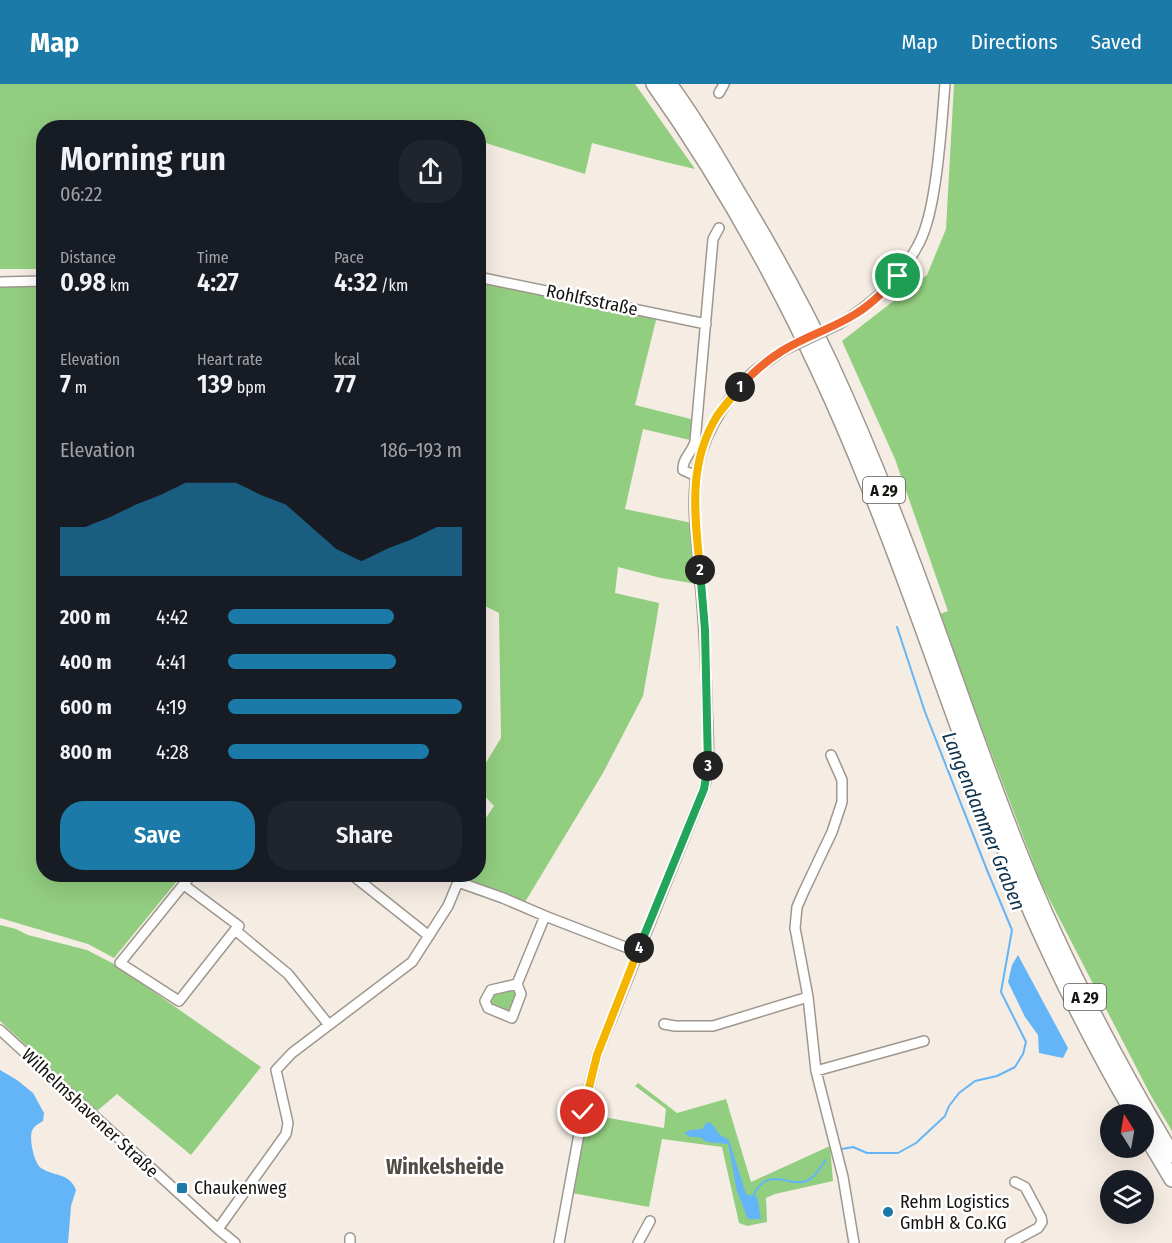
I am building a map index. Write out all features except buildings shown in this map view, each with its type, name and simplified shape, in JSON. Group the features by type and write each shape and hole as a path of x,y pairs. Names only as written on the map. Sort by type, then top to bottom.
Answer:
{"highway":[{"name":"A 29","path":"654,84 752,239 821,373 888,532 987,805 1028,905 1079,1016 1128,1104"},
{"name":"A 29","path":"669,84 758,226 831,366 898,523 1019,853 1059,943 1124,1072 1172,1155"},
{"path":"1124,1072 1133,1077 1172,1141"},
{"path":"1154,1149 1172,1179"}],"street":[{"path":"719,93 724,84"},
{"path":"559,1243 583,1112 597,1055 704,789 708,771 705,630 694,499 696,476 707,436 717,416 751,374 784,350 859,312 877,298 898,276 918,246 930,214 937,172 945,84"},
{"path":"696,476 683,470 683,464 696,442 714,239 719,228"},
{"name":"Rohlfsstraße","path":"486,279 706,324"},
{"path":"0,282 36,281"},
{"path":"831,755 842,780 842,802 832,832 798,907 795,928 808,997 816,1071 843,1177 854,1243"},
{"path":"184,885 239,926 179,1001 120,963 186,882"},
{"path":"361,882 429,936"},
{"path":"218,1229 286,1134 288,1123 276,1070 292,1053 412,962 448,906 456,882"},
{"path":"466,882 638,952"},
{"path":"517,984 545,916"},
{"path":"235,930 288,974 329,1025"},
{"path":"664,1024 713,1026 808,997"},
{"name":"Wilhelmshavener Straße","path":"0,1030 235,1243"},
{"path":"816,1071 924,1041"},
{"path":"1010,1243 1038,1228 1042,1222 1025,1187 1015,1182"},
{"path":"638,1243 650,1221"}],"green space":[{"path":"0,84 635,84 695,169 592,143 585,174 486,143 486,120 36,120 36,269 0,269"},
{"path":"954,84 1172,84 1172,1131 1150,1094 1041,883 940,614 948,611 895,459 842,341 927,275 946,229"},
{"path":"486,284 657,316 635,405 695,420 694,441 643,429 625,509 692,523 697,584 618,567 615,593 659,603 643,696 603,773 525,902 474,882 486,882 486,818 494,806 486,797 486,763 501,738 499,613 486,606"},
{"path":"0,287 36,287 36,882 176,882 114,958 88,944 0,918"},
{"path":"0,925 28,935 87,950 114,964 261,1067 191,1155 117,1094 97,1111 0,1021"},
{"path":"516,987 516,995 509,1013 490,1006 488,999 494,993"},
{"path":"638,1083 677,1113 726,1099 751,1182 830,1146 833,1181 766,1198 767,1222 747,1226 739,1223 722,1147 662,1139 649,1207 572,1193 587,1114 664,1128 666,1109 635,1086"}],"water":[{"path":"1018,955 1068,1048 1063,1058 1039,1053 1038,1035 1025,1017 1008,982 1012,965"},
{"path":"0,1070 33,1093 44,1113 43,1121 36,1125 31,1135 38,1165 46,1171 69,1180 76,1190 71,1206 68,1243 0,1243"},
{"path":"707,1122 712,1124 720,1135 729,1140 746,1194 757,1197 761,1219 748,1219 737,1191 728,1144 707,1142 684,1133 702,1129"}],"waterway":[{"name":"Langendammer Graben","path":"842,1149 853,1147 867,1153 898,1153 916,1143 945,1116 959,1093 975,1081 997,1076 1015,1067 1023,1054 1026,1042 1001,992 1012,930 925,712 897,627"},
{"name":"Langendammer Graben","path":"753,1196 765,1181 774,1179 793,1182 807,1181 815,1175 826,1160"}],"place":[{"name":"Chaukenweg","path":"182,1188"},
{"name":"Rehm Logistics GmbH & Co.KG","path":"888,1212"}],"district":[{"name":"Winkelsheide","path":"445,1167"}],"route":[{"path":"583,1112 597,1055 708,775 705,630 694,499 696,476 707,436 717,416 751,374 784,350 859,312 877,298 898,276"}]}
